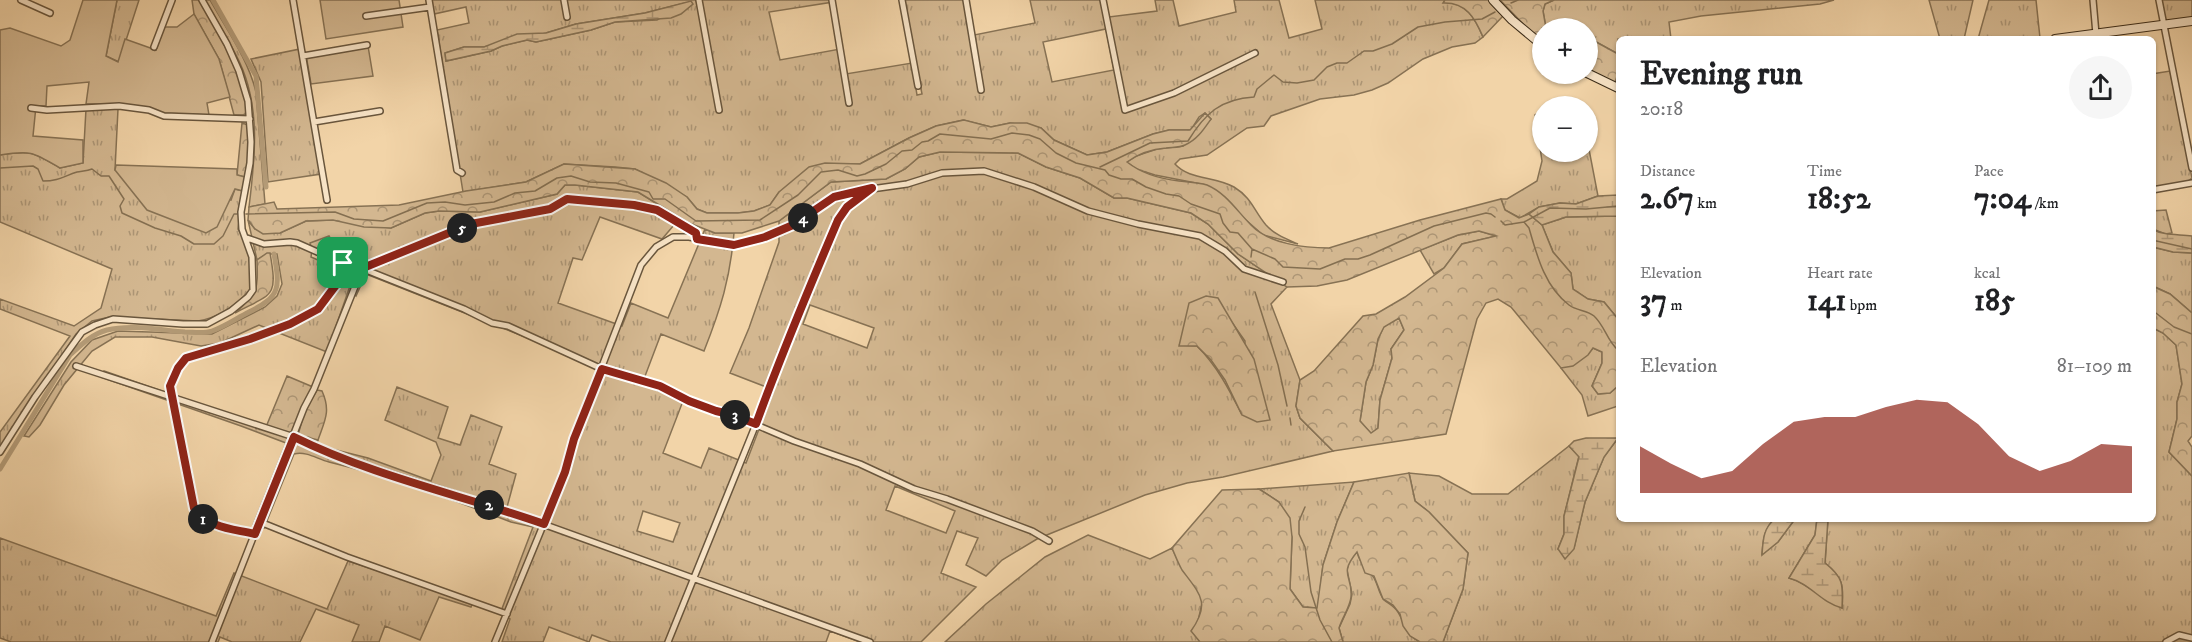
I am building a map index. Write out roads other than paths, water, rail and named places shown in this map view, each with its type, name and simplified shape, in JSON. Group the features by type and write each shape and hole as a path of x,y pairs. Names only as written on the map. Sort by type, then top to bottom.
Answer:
{"street":[{"path":"21,0 50,13"},
{"path":"154,47 172,0"},
{"path":"0,452 35,397 82,332 112,319 207,324 231,311 253,290 252,258 242,229 241,212 250,164 248,101 239,71 202,0"},
{"path":"293,0 327,200"},
{"path":"429,0 457,170 462,172"},
{"path":"564,0 567,17"},
{"path":"699,0 719,110"},
{"path":"832,0 849,103"},
{"path":"902,0 918,86"},
{"path":"966,0 981,90"},
{"path":"1103,0 1125,110 1174,93 1255,53"},
{"path":"1493,0 1532,37"},
{"path":"2092,0 2095,35 2192,21"},
{"path":"2160,0 2192,168"},
{"path":"366,16 430,7"},
{"path":"303,56 368,45"},
{"path":"1598,78 1616,87"},
{"path":"31,108 47,110 119,106 149,110 164,116 250,118"},
{"path":"314,122 380,111"},
{"path":"495,642 565,472 574,439 638,274 648,255 662,242 673,237 734,245 765,237 793,225 834,197 872,188 907,184 942,173 984,171 1034,187 1088,211 1200,236 1225,251 1244,269 1283,282"},
{"path":"2156,189 2192,183"},
{"path":"668,642 756,424 775,370 838,220 847,207 872,188"},
{"path":"360,269 471,224 550,209 567,199 634,205 657,210 696,233 697,239"},
{"path":"247,238 264,244 297,243 464,309 492,323 508,326 602,369 660,386 689,401 733,415 860,464 914,489 1032,531 1049,541"},
{"path":"255,534 213,525 204,520 194,508 170,386 178,368 186,358 250,339 290,324 318,309 339,281 343,263"},
{"path":"212,642 356,285 360,269"},
{"path":"76,366 294,437 319,450 544,524 870,642"},
{"path":"260,522 347,557 507,614"},
{"path":"2166,642 2179,635 2192,638"}],"waterway":[{"path":"213,0 256,76 266,187"},
{"path":"1511,3 1518,0"},
{"path":"1100,167 1150,143 1188,141 1215,109 1232,101 1254,97 1257,89 1274,75 1283,82 1297,83 1314,80 1327,67 1337,63 1347,63 1364,51 1373,51 1392,44 1418,27 1482,19 1495,12"},
{"path":"246,214 335,212 354,219 383,221 427,203 445,202 465,205 494,202 515,193 535,191 557,178 571,176 590,182 616,183 649,192 653,199 665,199 696,221 760,220 798,195 821,172 838,170 857,176 865,174 886,164 902,151 912,150 922,142 940,134 991,139 1012,133 1040,139 1056,153 1076,163 1105,170 1109,175 1121,179 1132,179 1146,187 1179,196 1191,204 1220,214 1230,232 1238,233 1252,249 1275,259 1283,267 1320,269 1345,259 1358,259 1370,255 1434,226 1486,213 1495,217"},
{"path":"0,168 33,166 38,169 43,181 92,169 101,176 109,176 124,199 120,206 122,213 155,228 181,236 194,244 214,244 223,236 234,214 237,214"},
{"path":"1524,222 1550,208 1586,209 1616,206"},
{"path":"1501,221 1505,225 1524,222 1529,228 1543,270 1554,289 1569,305 1594,316 1616,348"},
{"path":"2156,241 2192,249"},
{"path":"1251,257 1252,249"},
{"path":"0,469 70,355 87,340 96,334 116,328 136,327 202,333 221,327 260,306 273,296 277,283 274,254"},
{"path":"1255,292 1278,365 1287,406"},
{"path":"2156,313 2174,327 2192,334"},
{"path":"1290,418 1291,425"},
{"path":"1305,507 1299,521 1299,534 1305,547 1311,592 1320,620 1332,642"},
{"path":"2174,642 2181,640 2192,642"}]}
